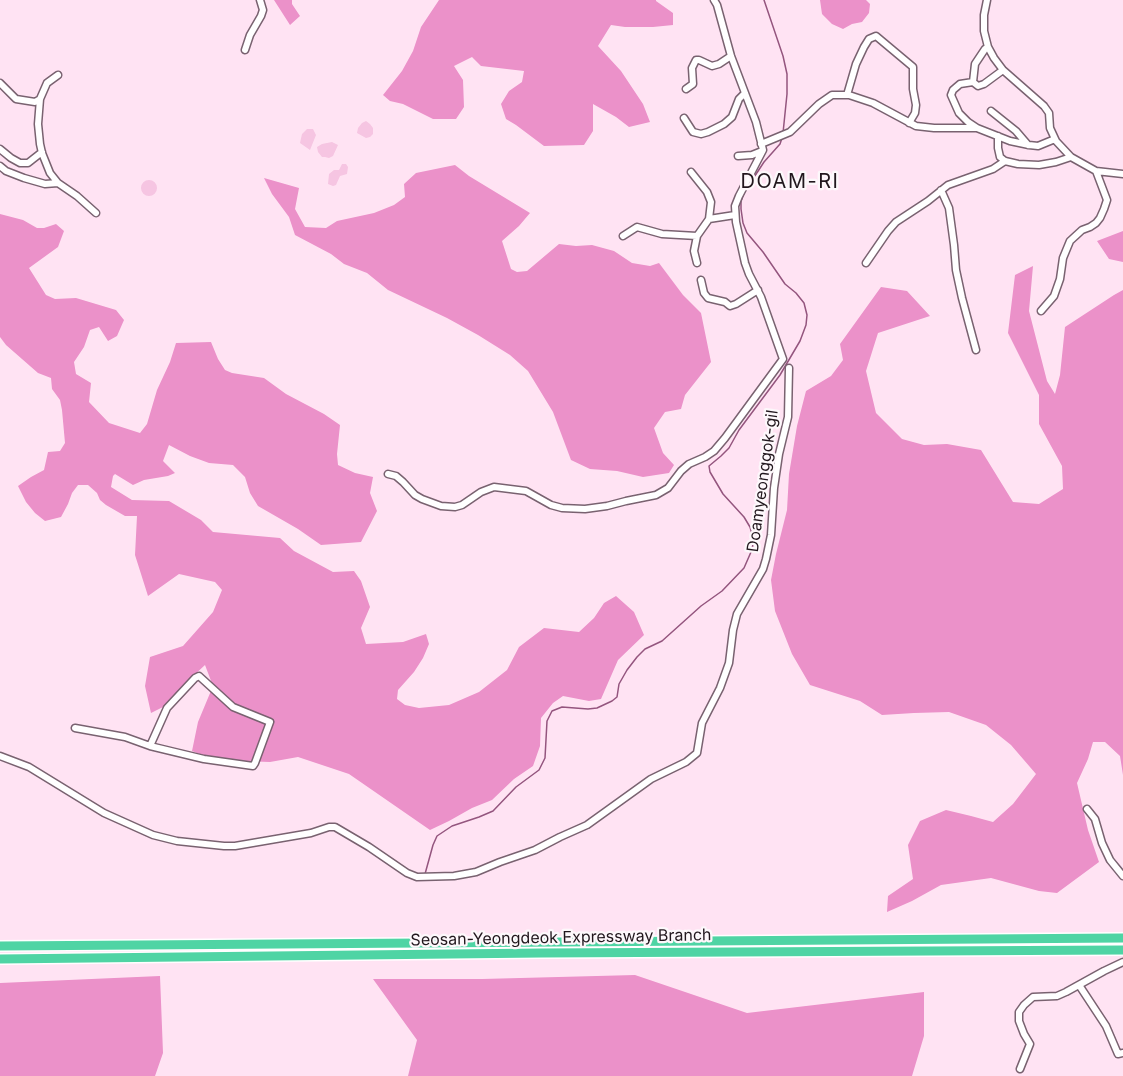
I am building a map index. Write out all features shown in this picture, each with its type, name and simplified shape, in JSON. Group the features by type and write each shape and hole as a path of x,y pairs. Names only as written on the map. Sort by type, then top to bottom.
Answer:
{"highway":[{"name":"Seosan-Yeongdeok Expressway Branch","path":"0,946 1123,938"},
{"name":"Seosan-Yeongdeok Expressway Branch","path":"0,959 1123,950"}],"street":[{"path":"245,50 250,35 261,16 260,0"},
{"path":"388,474 396,476 415,495 441,506 462,505 481,492 494,487 526,490 551,505 562,508 585,509 607,506 656,495 668,488 689,464 714,451 783,359 758,290 745,263 735,215 735,206 759,160 762,147 756,122 731,56 714,0"},
{"path":"987,0 984,31 988,47 1004,70 1044,106 1049,113 1050,128 1054,139 1071,157 1096,171 1123,174"},
{"path":"847,95 856,64 864,47 869,39 876,36 913,67 916,105 915,113 909,123"},
{"path":"973,82 975,64 988,47"},
{"path":"686,89 693,84 692,68 696,60 712,66 731,56"},
{"path":"1004,70 984,84 978,86 973,82 960,84 953,90 951,95 959,113 977,128 1010,141 1038,146 1054,139"},
{"path":"58,75 47,82 40,99 38,124 42,152 50,173 58,183 96,213"},
{"path":"0,83 16,99 35,102 40,99"},
{"path":"684,118 693,132 701,134 708,132 732,117 739,99 745,93"},
{"path":"738,156 752,155 790,132 819,104 832,95 847,95 873,103 916,126 934,129 977,128"},
{"path":"992,111 1029,145"},
{"path":"998,136 1000,157 1005,161 1039,165 1071,157"},
{"path":"0,149 20,163 28,163 42,152"},
{"path":"866,262 896,222 948,185 993,169 1005,161"},
{"path":"0,166 24,178 45,184 58,183"},
{"path":"1041,311 1054,296 1058,287 1063,258 1070,241 1082,230 1096,223 1104,210 1107,200 1096,171"},
{"path":"691,172 711,202 709,219 697,236 694,252 697,263"},
{"path":"941,190 949,208 956,270 976,350"},
{"path":"709,219 735,215"},
{"path":"623,236 638,227 662,234 697,236"},
{"path":"701,280 704,293 708,298 730,306 758,290"},
{"name":"Doamyeonggok-gil","path":"0,756 30,767 104,813 153,835 177,841 236,846 334,827 417,878 476,872 535,850 587,825 651,779 686,762 697,753 702,723 720,688 729,663 737,614 763,569 766,559 771,535 779,454 788,417 789,368"},
{"path":"75,728 125,737 150,746 204,759 253,766 270,723 233,707 199,676 167,708 150,746"},
{"path":"1087,809 1095,819 1110,860 1123,876"},
{"path":"1020,1069 1030,1044 1019,1021 1019,1012 1024,1005 1033,997 1057,996 1123,962"},
{"path":"1079,985 1106,1026 1118,1054 1123,1053"}],"shaded area":[{"path":"274,0 292,0 300,16 290,25"},
{"path":"439,0 656,0 673,13 673,25 625,27 611,25 598,46 621,71 643,104 650,122 629,127 593,104 593,131 584,145 544,146 506,119 501,104 509,91 522,82 524,71 481,66 472,57 454,66 463,80 464,107 456,119 433,119 403,104 390,101 383,95 402,71 413,51 421,27"},
{"path":"820,0 866,0 870,4 869,13 862,22 843,29 832,24 822,14"},
{"path":"366,121 373,128 373,134 366,138 357,133 358,128"},
{"path":"307,129 313,129 316,135 310,150 300,143 302,134"},
{"path":"332,142 338,145 333,156 322,157 317,147"},
{"path":"342,164 348,167 347,174 340,176 336,185 328,184 329,174 334,170 339,170"},
{"path":"455,165 530,213 502,241 511,269 517,272 527,271 559,244 592,245 614,251 632,263 650,266 659,263 683,295 701,313 711,362 685,395 681,409 665,412 654,428 663,453 674,465 669,473 643,477 617,471 590,469 571,460 553,412 528,371 510,355 478,335 388,290 367,273 344,264 331,254 295,235 289,217 272,194 264,178 299,188 295,209 305,227 326,228 337,221 374,213 394,205 405,197 404,184 416,173"},
{"path":"146,180 152,180 157,188 155,194 146,196 141,191 141,185"},
{"path":"0,214 23,220 37,228 56,224 64,231 58,247 29,268 46,295 55,299 76,298 116,310 124,320 117,336 108,341 99,327 90,330 84,347 74,362 76,374 91,383 89,402 109,423 140,433 147,424 157,390 176,343 211,342 225,370 264,378 286,394 340,425 338,465 355,473 373,477 370,493 377,511 361,542 321,545 258,506 250,493 245,477 233,465 209,463 169,445 163,461 175,473 133,485 115,474 111,487 132,500 169,501 201,520 213,532 280,538 294,551 333,572 354,571 361,581 370,607 361,628 366,644 403,642 426,634 429,644 423,658 398,690 397,699 405,705 419,708 449,705 479,692 507,670 519,647 544,628 579,632 594,618 604,603 616,596 634,612 644,635 618,660 601,699 589,701 563,696 553,703 541,718 540,746 533,766 514,779 492,800 430,830 349,774 298,757 270,762 215,760 192,751 198,722 213,686 205,665 167,705 151,713 145,686 150,657 183,646 213,612 222,590 215,582 179,574 148,596 135,555 137,516 125,516 106,505 88,485 78,485 61,517 45,521 26,502 18,486 44,470 48,452 60,451 65,443 60,400 52,389 51,378 38,373 0,337"},
{"path":"1123,231 1123,262 1109,259 1097,241"},
{"path":"1033,266 1029,311 1047,381 1055,394 1060,375 1065,327 1123,290 1123,775 1120,756 1105,742 1093,742 1077,783 1088,830 1099,862 1057,893 1039,891 991,878 941,885 887,912 888,896 913,879 908,845 920,821 946,810 993,822 1013,804 1036,774 1011,745 986,725 949,712 882,715 860,701 810,685 792,654 775,611 771,580 787,510 789,474 797,426 806,391 831,376 843,360 840,344 881,287 907,291 930,316 878,333 866,371 876,413 902,439 924,445 947,444 981,450 1013,502 1039,504 1063,489 1062,466 1039,424 1039,395 1008,333 1015,275"},
{"path":"635,975 747,1013 924,992 924,1036 912,1076 408,1076 417,1040 373,979"},
{"path":"160,976 163,1053 155,1076 0,1076 0,983"}],"waterway":[{"path":"764,0 787,74 783,133"},
{"path":"425,874 437,836 452,826 493,811 516,787 539,770 545,758 547,721 552,711 562,707 597,708 612,701 617,697 619,684 637,657 645,649 662,641 701,606 722,591 744,568 754,541 750,527 723,494 709,466 729,448 739,430 780,375 800,341 806,325 807,315 804,303 785,284 747,233 741,209 745,191 782,138"}],"district":[{"name":"DOAM-RI","path":"790,182"}]}
